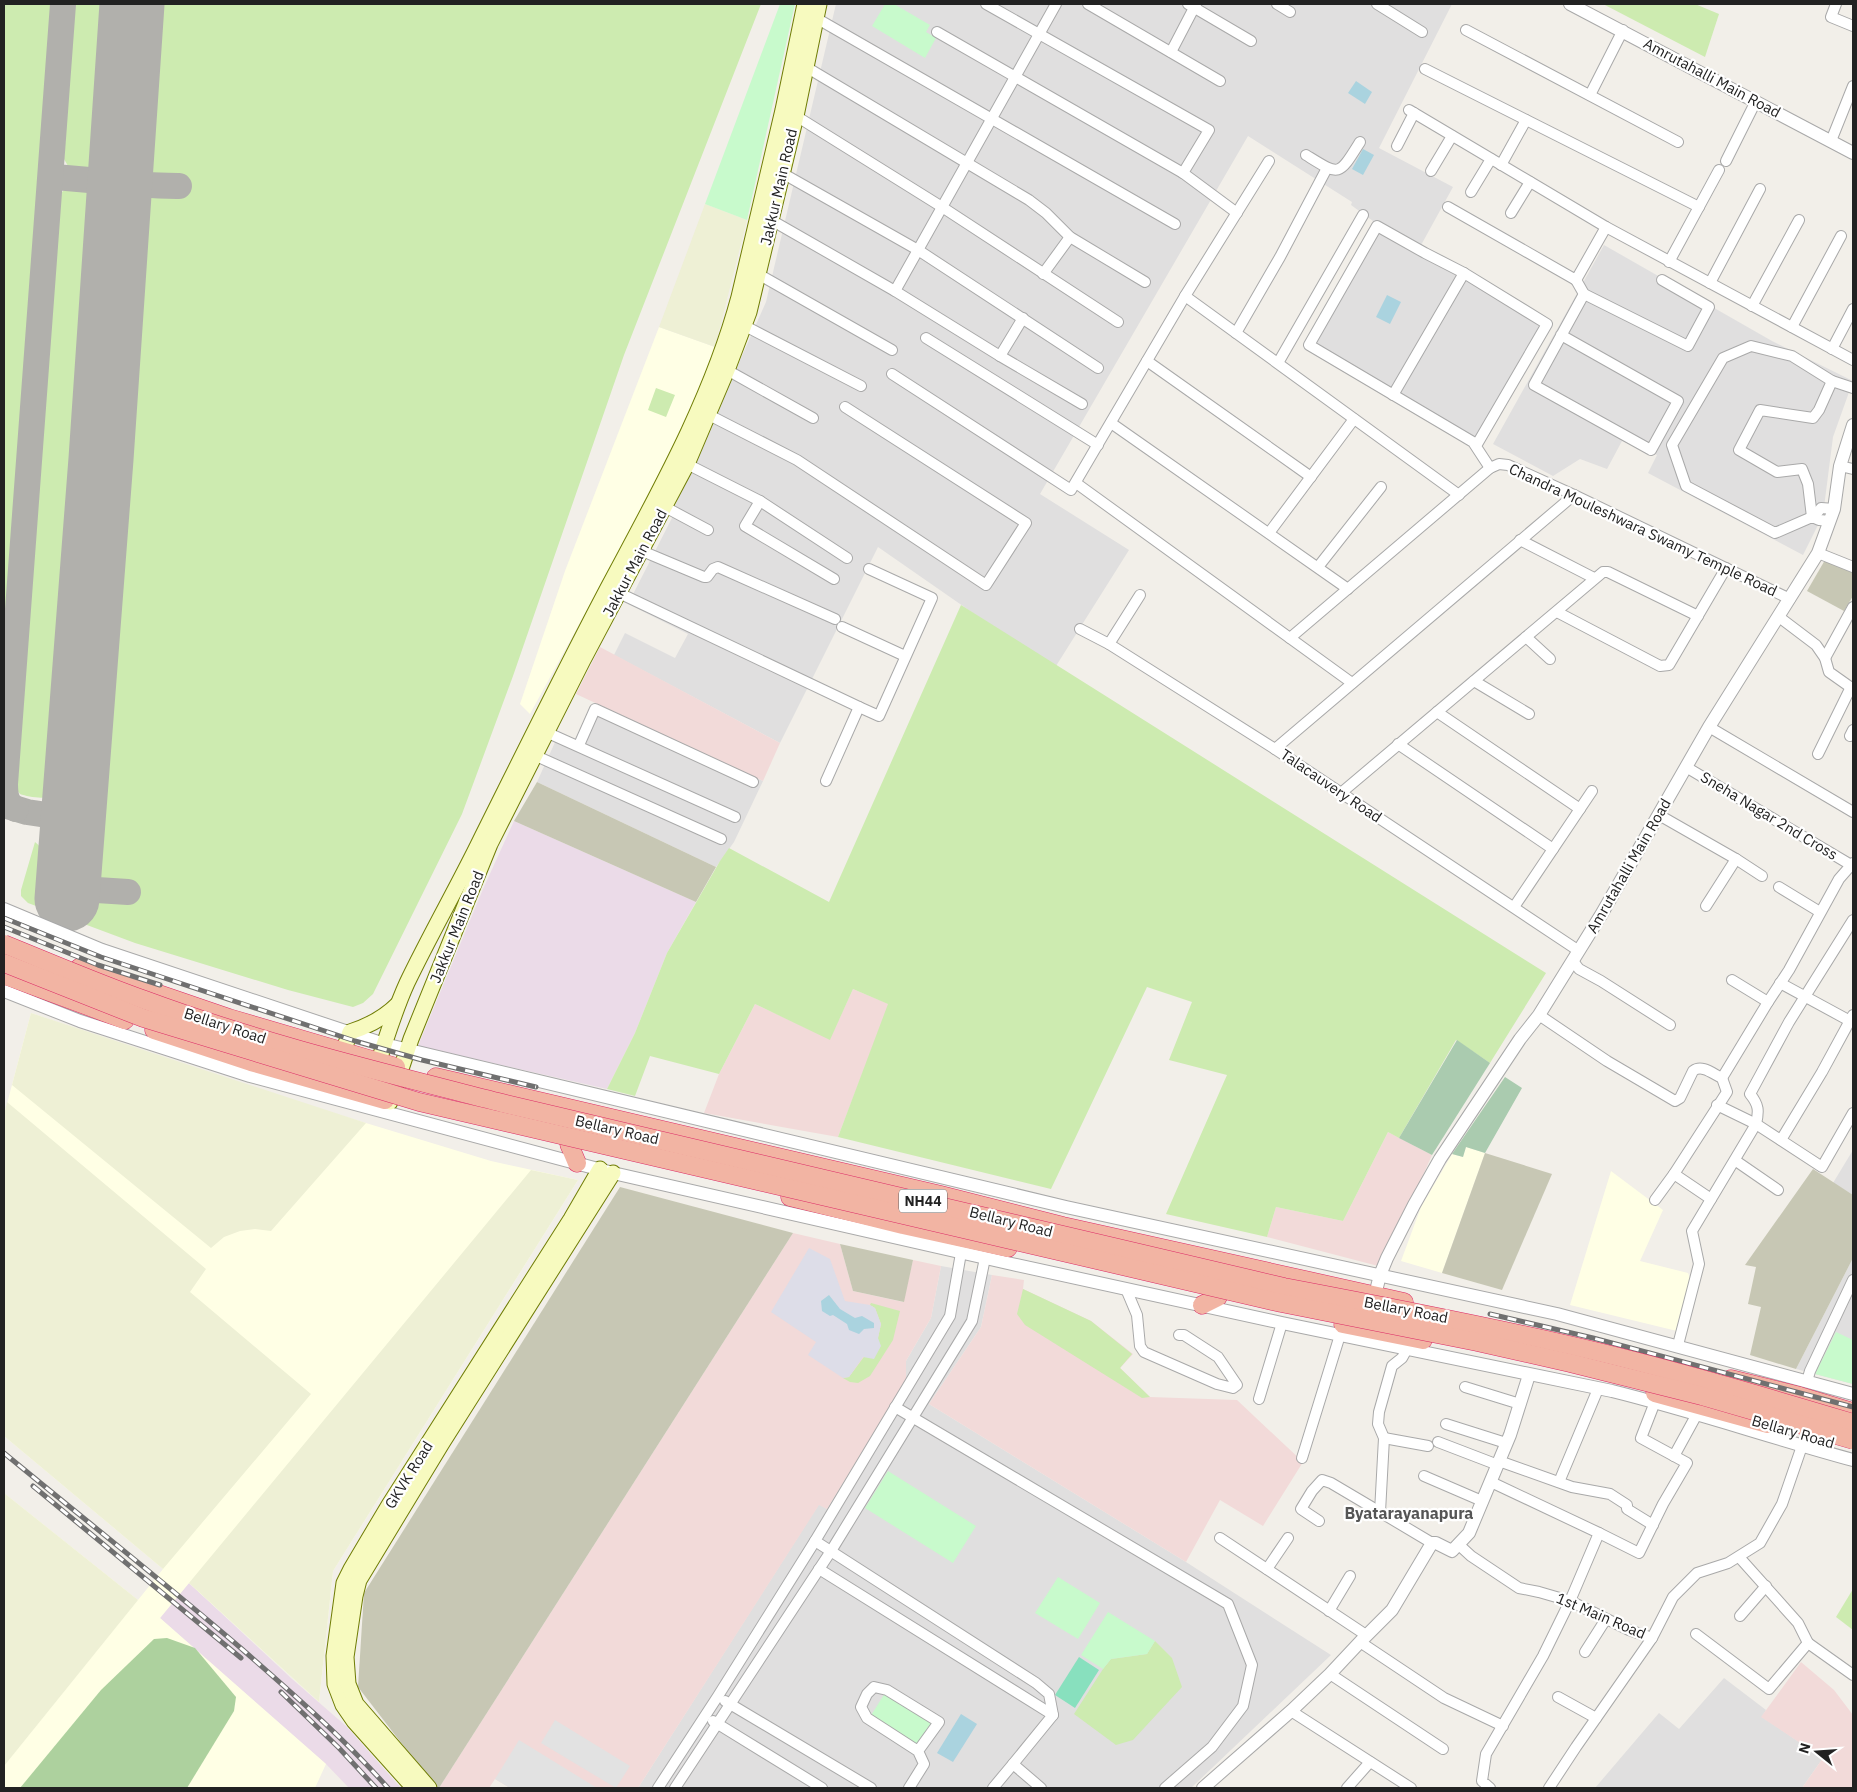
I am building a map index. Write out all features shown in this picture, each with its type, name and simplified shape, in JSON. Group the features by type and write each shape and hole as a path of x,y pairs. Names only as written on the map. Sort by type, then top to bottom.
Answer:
{"highway":[{"name":"Bellary Road","path":"4,936 69,963 143,989 230,1018 402,1069 942,1195 1063,1226 1572,1337 1643,1357 1800,1396 1853,1412"},
{"name":"Bellary Road","path":"4,944 145,1000 315,1054 437,1087 1284,1287 1398,1308 1570,1345 1721,1384 1853,1423"},
{"name":"Bellary Road","path":"4,963 152,1021 419,1102 1243,1295 1570,1362 1702,1396 1853,1440"},
{"name":"Bellary Road","path":"4,975 143,1026 388,1107 569,1144 903,1225 1218,1296 1366,1329 1567,1370 1698,1404 1853,1449"},
{"path":"569,1144 577,1163"},
{"path":"1202,1305 1218,1296"}],"main road":[{"name":"Jakkur Main Road","path":"367,1101 384,1044 407,984 572,656 687,464 728,370 745,326 758,274 765,219 805,4"},
{"name":"Jakkur Main Road","path":"388,1107 408,1050 490,844 534,755 642,551 698,412 732,322 782,173 796,116 817,11"},
{"path":"342,1052 350,1032 376,1022 388,1014 400,1002"},
{"name":"GKVK Road","path":"429,1788 356,1704 335,1684 334,1656 344,1583 350,1569 532,1278 571,1219 607,1171"},
{"name":"GKVK Road","path":"344,1692 343,1706 354,1721 414,1788"}],"street":[{"path":"986,4 1209,130 1183,172"},
{"path":"895,290 1056,4"},
{"path":"1088,4 1220,81"},
{"path":"1277,4 1290,12"},
{"path":"1377,4 1422,32"},
{"name":"Amrutahalli Main Road","path":"1570,4 1623,30 1853,153"},
{"path":"1836,4 1831,17 1853,26"},
{"path":"1171,52 1193,5 1251,41"},
{"path":"817,11 991,120 1175,224"},
{"path":"1466,30 1678,142"},
{"path":"1590,95 1623,30"},
{"path":"937,32 1183,172 1237,213"},
{"path":"806,67 1029,200 1046,213 1070,237 1145,282"},
{"path":"1425,69 1699,208"},
{"path":"1831,142 1853,86"},
{"path":"1726,161 1756,101"},
{"path":"1397,146 1412,111 1606,227 1853,360"},
{"path":"796,116 942,207 1118,322"},
{"path":"1501,165 1526,120"},
{"path":"1431,171 1452,136"},
{"path":"1306,154 1327,168 1338,170 1345,166 1360,142"},
{"path":"1471,192 1491,159"},
{"path":"892,374 1071,490 1185,296 1269,161"},
{"path":"1236,333 1327,168"},
{"path":"1669,262 1719,170"},
{"path":"782,173 918,250 1098,368"},
{"path":"1511,213 1530,182"},
{"path":"1710,283 1760,190"},
{"path":"1448,207 1576,280 1584,294 1688,346 1709,307 1662,280"},
{"path":"1278,364 1363,215"},
{"path":"765,219 895,290 1000,356 1082,404"},
{"path":"1752,306 1799,220"},
{"path":"1476,446 1547,324 1464,273 1377,226 1309,345 1473,442 1490,468"},
{"path":"1576,280 1606,227"},
{"path":"1792,327 1841,236"},
{"path":"1043,274 1070,237"},
{"path":"1393,395 1464,273"},
{"path":"758,274 892,350"},
{"path":"1327,278 1342,288"},
{"path":"1561,335 1678,401 1652,450 1534,386 1561,335 1584,294"},
{"path":"1185,296 1459,495"},
{"path":"1832,349 1853,310"},
{"path":"1000,356 1023,318"},
{"path":"745,326 861,386"},
{"path":"926,338 1098,445"},
{"path":"1832,515 1819,520 1813,517 1775,533 1686,486 1672,445 1722,358 1751,346 1792,356 1832,380 1853,388"},
{"path":"1147,362 1311,476"},
{"path":"728,370 813,418"},
{"path":"1813,517 1808,484 1802,469 1777,472 1739,450 1760,410 1813,418 1819,410 1832,380"},
{"path":"709,415 797,460 986,585 1026,523 845,407"},
{"path":"1270,534 1354,419"},
{"path":"1111,423 1348,589"},
{"name":"Amrutahalli Main Road","path":"1366,1329 1380,1275 1414,1205 1440,1159 1520,1039 1539,1015 1576,956 1709,727 1818,553 1832,515 1840,466 1853,425"},
{"path":"687,464 760,501 848,558"},
{"name":"Chandra Mouleshwara Swamy Temple Road","path":"1290,638 1490,468 1499,464 1508,465 1574,495 1790,599"},
{"path":"1840,466 1853,469"},
{"path":"1076,482 1352,684"},
{"path":"1318,568 1381,487"},
{"path":"1275,749 1574,495"},
{"path":"760,501 746,526 834,579"},
{"path":"657,515 708,530"},
{"path":"1520,540 1594,578"},
{"path":"642,551 701,576 707,576 713,569 718,567 835,619"},
{"path":"1818,553 1853,567"},
{"path":"1557,612 1663,667 1669,665 1726,568"},
{"path":"619,593 879,716 932,598 869,569"},
{"path":"1341,793 1603,572 1608,572 1698,616"},
{"path":"1109,644 1140,596"},
{"path":"1825,658 1853,607"},
{"path":"1779,617 1816,645 1825,658 1829,672 1852,688 1818,754"},
{"path":"842,628 905,656"},
{"name":"Talacauvery Road","path":"1080,629 1109,644 1275,749 1514,908 1576,956 1579,969 1670,1025"},
{"path":"1526,638 1550,659"},
{"path":"1474,681 1529,714"},
{"path":"826,781 859,707"},
{"path":"579,746 596,709 753,782"},
{"path":"1437,712 1580,809"},
{"path":"1709,727 1853,812"},
{"path":"546,732 735,817"},
{"path":"1398,744 1553,849"},
{"path":"534,755 721,838"},
{"name":"Sneha Nagar 2nd Cross","path":"1686,767 1852,864"},
{"path":"1514,908 1592,791"},
{"path":"1659,815 1736,858 1762,876"},
{"path":"1706,906 1736,858"},
{"path":"1722,1078 1780,983 1839,879 1852,864"},
{"path":"1779,887 1820,912"},
{"path":"4,909 102,950 384,1044 1066,1207 1557,1314 1853,1394"},
{"path":"1678,1346 1699,1264 1692,1231 1736,1161 1756,1124 1759,1111 1757,1103 1750,1094 1805,997 1853,920"},
{"path":"1732,980 1768,1002"},
{"path":"1780,983 1805,997 1851,1018 1822,1072 1781,1140"},
{"path":"4,991 80,1021 250,1076 367,1101"},
{"path":"1539,1015 1607,1061 1675,1100 1680,1098 1696,1068 1701,1068 1722,1078 1727,1092 1655,1200"},
{"path":"1717,1105 1756,1124 1822,1167 1853,1113"},
{"path":"388,1107 607,1171 962,1253 1655,1402 1853,1460"},
{"path":"1736,1161 1778,1190"},
{"path":"1674,1174 1711,1199"},
{"path":"658,1788 815,1541 950,1316 962,1253"},
{"path":"675,1788 820,1569 972,1321 985,1258"},
{"path":"1807,1381 1853,1280"},
{"path":"1126,1289 1138,1315 1140,1346 1144,1352 1226,1387 1233,1388 1236,1385 1218,1357 1184,1335 1178,1335"},
{"path":"1259,1399 1282,1323"},
{"path":"1302,1458 1340,1335"},
{"path":"1380,1512 1384,1438 1378,1424 1379,1412 1392,1366 1402,1358 1407,1349"},
{"path":"1319,1522 1301,1509 1312,1491 1322,1480 1331,1483 1432,1543 1452,1551 1469,1533 1506,1443 1529,1375"},
{"path":"1465,1387 1520,1404"},
{"path":"1559,1482 1598,1389"},
{"path":"1491,1482 1640,1553 1687,1463 1641,1438 1655,1402"},
{"path":"895,1407 1228,1604 1252,1665 1242,1706 1212,1747 1165,1788"},
{"path":"1674,1456 1697,1414"},
{"path":"1446,1424 1506,1443"},
{"path":"1384,1438 1428,1446"},
{"path":"1438,1442 1572,1487 1610,1494 1627,1505 1627,1509 1653,1525"},
{"name":"1st Main Road","path":"1458,1544 1471,1556 1519,1588 1570,1601 1606,1619 1652,1638 1673,1597 1697,1573 1728,1563 1760,1543 1782,1504 1802,1446"},
{"path":"1424,1476 1482,1501"},
{"path":"1490,1788 1482,1781 1486,1754 1543,1656 1570,1601 1599,1533"},
{"path":"1220,1538 1329,1610 1363,1639 1444,1698 1503,1726"},
{"path":"1267,1569 1288,1538"},
{"path":"815,1541 832,1550 1036,1683 1049,1694 1053,1715"},
{"path":"1203,1788 1291,1711 1392,1610 1432,1543"},
{"path":"1739,1557 1798,1623 1808,1644 1853,1675"},
{"path":"820,1569 1053,1715"},
{"path":"1329,1610 1350,1576"},
{"path":"1740,1616 1766,1586"},
{"path":"1585,1652 1606,1619"},
{"path":"1696,1634 1770,1690 1808,1644"},
{"path":"1549,1788 1652,1638"},
{"path":"1330,1674 1443,1749"},
{"path":"909,1788 924,1764 918,1752 867,1718 861,1707 867,1694 874,1687 887,1690 939,1722 918,1752"},
{"path":"718,1696 871,1788"},
{"path":"1558,1697 1596,1718"},
{"path":"1291,1711 1370,1762 1403,1786"},
{"path":"993,1788 1053,1715"},
{"path":"705,1716 822,1788"},
{"path":"1347,1788 1370,1762"},
{"path":"1013,1764 1041,1788"}],"shaded area":[{"path":"836,4 1452,4 1379,148 1453,187 1420,247 1551,323 1483,445 1304,345 1373,221 1351,205 1352,202 1248,136 1040,494 1129,550 1056,666 973,613 878,547 780,743 614,655 625,633 675,658 688,634 628,604 673,516 671,515 766,302"},
{"path":"705,204 747,220 715,347 659,327"},
{"path":"1604,245 1772,341 1853,381 1833,437 1823,515 1803,555 1648,473 1657,455 1622,441 1607,469 1580,459 1553,476 1493,444"},
{"path":"659,327 715,347 681,438 530,714 520,704 565,571"},
{"path":"1825,560 1853,571 1853,596 1844,611 1807,591"},
{"path":"600,647 780,743 763,781 576,694"},
{"path":"595,703 763,781 734,842 716,867 537,782 556,740 574,748"},
{"path":"537,782 716,867 696,902 514,821"},
{"path":"514,821 696,902 667,953 635,1033 607,1089 418,1046 483,889"},
{"path":"853,989 889,1004 838,1137 704,1113 719,1074 755,1004 830,1039"},
{"path":"31,1013 251,1088 491,1161 578,1180 333,1571 319,1702 189,1583 160,1618 326,1764 315,1788 4,1788 4,1493 138,1600 163,1569 4,1436 4,1115"},
{"path":"31,1013 366,1123 271,1231 255,1229 240,1231 224,1237 211,1248 12,1085"},
{"path":"1457,1040 1490,1063 1432,1155 1399,1138"},
{"path":"1505,1077 1522,1088 1485,1153 1466,1147 1463,1157 1452,1154"},
{"path":"7,1102 206,1269 190,1292 311,1394 163,1569 4,1436 4,1115"},
{"path":"1388,1132 1432,1155 1382,1267 1267,1237 1276,1207 1343,1221"},
{"path":"1466,1147 1485,1153 1442,1273 1401,1261 1421,1207 1452,1154 1463,1157"},
{"path":"1853,1150 1853,1195 1833,1183"},
{"path":"1485,1153 1552,1174 1502,1290 1442,1273"},
{"path":"1813,1169 1853,1195 1853,1258 1796,1369 1750,1355 1761,1307 1748,1304 1756,1267 1745,1265"},
{"path":"531,1170 578,1180 333,1571 319,1702 189,1583"},
{"path":"1611,1171 1663,1210 1640,1261 1688,1273 1690,1278 1677,1331 1570,1305"},
{"path":"620,1187 793,1233 439,1788 436,1788 358,1687 364,1593"},
{"path":"793,1233 840,1244 853,1291 903,1302 913,1260 941,1266 931,1318 906,1361 906,1380 827,1509 819,1505 638,1788 510,1788 495,1779 489,1788 439,1788"},
{"path":"840,1244 913,1260 904,1302 853,1291"},
{"path":"809,1248 830,1259 845,1301 870,1305 875,1308 881,1324 878,1338 881,1346 874,1359 863,1357 849,1377 843,1378 808,1355 816,1342 771,1312"},
{"path":"1853,1258 1853,1384 1796,1369"},
{"path":"941,1266 992,1275 981,1327 929,1404 1186,1562 1331,1655 1191,1788 638,1788 819,1504 827,1509 906,1380 906,1361 931,1318"},
{"path":"992,1275 1024,1280 1023,1289 1091,1321 1133,1354 1120,1368 1150,1397 1237,1400 1303,1462 1263,1526 1220,1500 1186,1562 929,1404 981,1327"},
{"path":"4,1493 138,1600 4,1766"},
{"path":"189,1583 292,1679 346,1726 401,1788 349,1788 326,1764 160,1618"},
{"path":"1801,1662 1834,1690 1853,1715 1853,1788 1802,1788 1823,1758 1761,1717"},
{"path":"1724,1678 1766,1710 1762,1717 1823,1758 1802,1788 1595,1788 1659,1713 1679,1729"},
{"path":"555,1720 630,1766 616,1788 541,1743"},
{"path":"519,1740 597,1788 510,1788 495,1779"}],"green space":[{"path":"4,4 51,4 4,666"},
{"path":"74,4 116,4 105,162 98,169 68,166 64,159"},
{"path":"147,4 761,4 624,355 513,676 462,814 373,994 363,1003 353,1007 288,990 135,943 28,903 21,896 21,890 35,842 41,848 48,861 52,876 53,899 129,903 129,881 89,879 86,878 85,874 133,203 135,197 142,195 179,197 181,176 143,172 137,167"},
{"path":"780,4 795,4 747,220 705,204"},
{"path":"885,4 894,4 930,25 926,32 936,38 925,58 872,26"},
{"path":"1603,4 1695,4 1719,14 1705,57"},
{"path":"66,189 97,192 104,198 61,787 59,792 43,798 20,794 17,790 60,199 62,192"},
{"path":"656,388 675,395 666,417 648,410"},
{"path":"961,605 1546,973 1490,1063 1456,1040 1399,1138 1388,1132 1343,1221 1276,1207 1267,1237 1166,1214 1227,1075 1169,1060 1192,1002 1147,987 1051,1189 838,1137 888,1004 853,989 830,1040 755,1004 719,1074 650,1056 635,1096 607,1089 635,1033 667,953 729,848 829,902"},
{"path":"1023,1289 1091,1321 1132,1354 1120,1368 1150,1397 1142,1398 1025,1325 1017,1314"},
{"path":"871,1303 900,1311 893,1340 870,1376 858,1383 850,1382 843,1378 849,1377 878,1338 881,1324 875,1308 870,1305"},
{"path":"1836,1332 1853,1340 1853,1384 1815,1374"},
{"path":"888,1471 976,1526 953,1563 865,1508"},
{"path":"1058,1577 1100,1603 1078,1639 1035,1613"},
{"path":"1853,1589 1853,1630 1836,1617"},
{"path":"1108,1612 1155,1641 1147,1654 1111,1659 1103,1669 1081,1655"},
{"path":"167,1638 195,1648 236,1697 234,1711 187,1788 20,1788 101,1690 154,1639"},
{"path":"1155,1641 1172,1658 1182,1687 1133,1740 1116,1745 1074,1714 1111,1659 1147,1654"},
{"path":"1079,1657 1099,1670 1075,1708 1055,1695"},
{"path":"885,1693 933,1723 918,1747 870,1717"}],"water":[{"path":"1356,81 1372,92 1365,104 1348,93"},
{"path":"1363,149 1374,155 1363,175 1352,169"},
{"path":"1387,295 1401,302 1390,324 1376,317"},
{"path":"829,1295 840,1309 855,1318 862,1316 874,1323 874,1328 864,1329 859,1334 849,1330 847,1324 833,1315 830,1316 822,1311 821,1301"},
{"path":"961,1714 977,1724 953,1762 937,1753"}],"taxiway":[{"path":"16,809 8,802 5,784 63,4"},
{"path":"55,177 112,182 118,179 120,174 131,182 138,184 179,186"},
{"path":"4,805 27,812 67,818 71,817 74,810"},
{"path":"69,871 71,883 81,889 128,892"}],"runway":[{"path":"67,899 101,459 132,4"}],"railway":[{"path":"4,918 101,957 355,1041 422,1060 536,1087"},
{"path":"4,927 98,965 160,985"},
{"path":"1490,1314 1593,1338 1853,1407"},
{"path":"4,1453 243,1650 336,1734 388,1788"},
{"path":"33,1486 241,1658"},
{"path":"281,1692 339,1748 376,1788"}],"district":[{"name":"Byatarayanapura","path":"1409,1513"}]}
